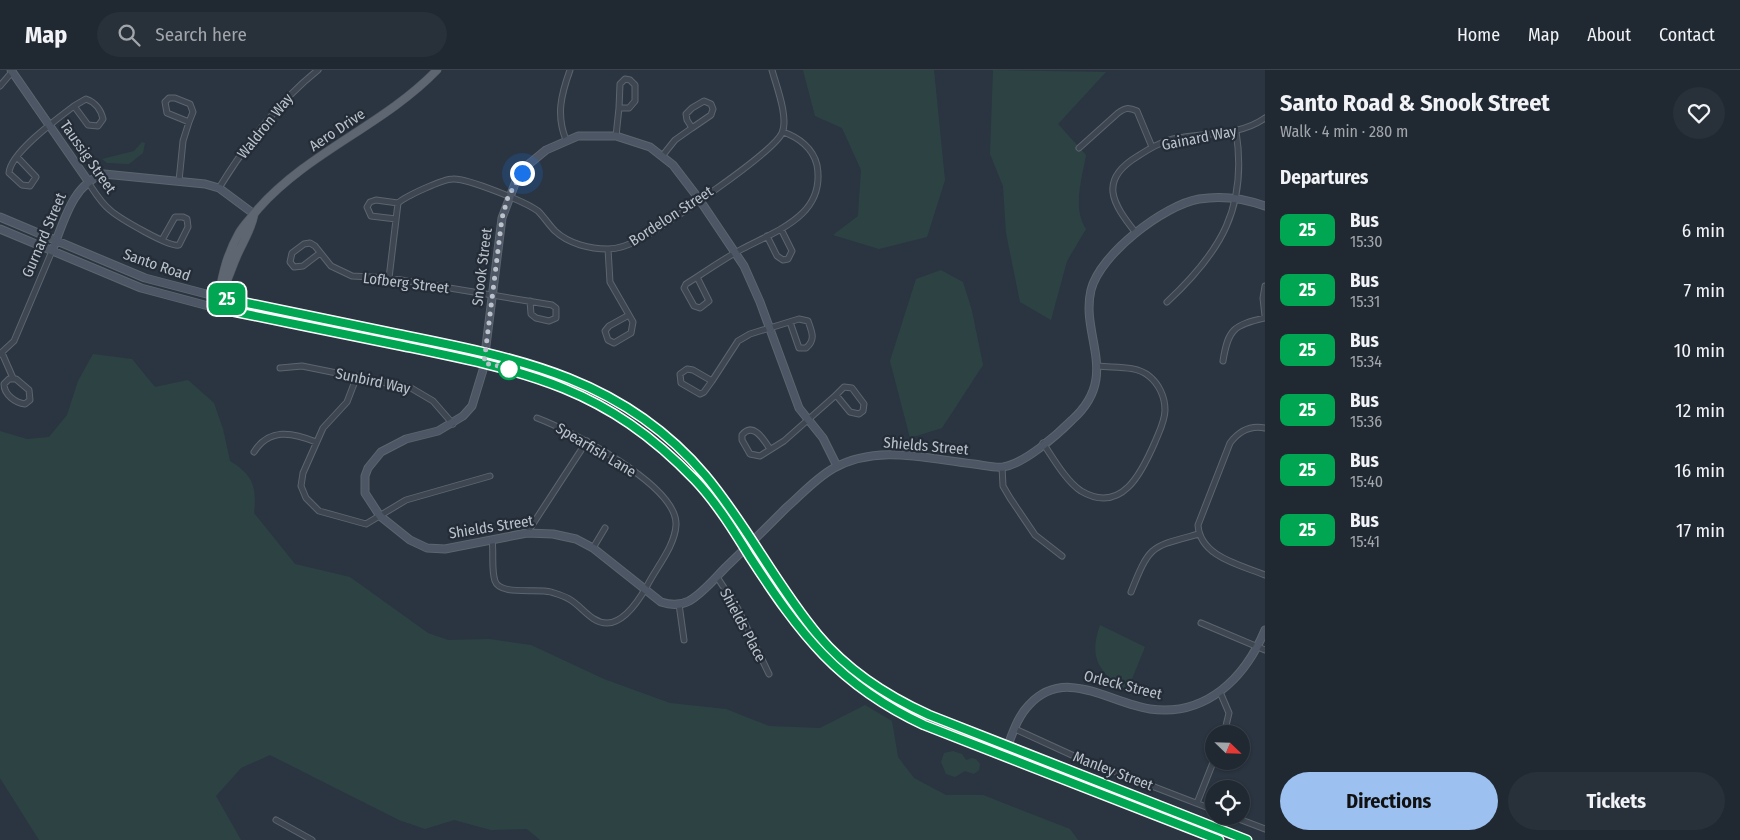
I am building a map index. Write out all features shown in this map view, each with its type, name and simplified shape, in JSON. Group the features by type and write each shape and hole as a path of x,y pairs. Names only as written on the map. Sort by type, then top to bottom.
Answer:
{"main road":[{"name":"Aero Drive","path":"216,308 218,297 223,291 236,257 252,228 254,214 271,194 292,176 394,109 422,86 437,70"},
{"name":"Santo Road","path":"218,297 485,352 567,376 629,409 662,433 705,475 819,636 861,675 903,704 1247,840"},
{"name":"Santo Road","path":"216,308 512,369 564,386 621,417 654,441 697,482 783,606 812,644 856,685 898,713 1219,840"}],"street":[{"name":"Waldron Way","path":"219,188 231,169 292,93 318,70"},
{"path":"566,140 560,123 559,108 570,70"},
{"path":"697,277 709,301 700,308 694,306 684,288 686,284 736,252 781,229 800,216 812,202 819,177 816,160 808,148 797,138 783,132 783,113 772,70"},
{"path":"0,86 12,71"},
{"name":"Taussig Street","path":"12,71 111,211 162,240"},
{"path":"616,136 620,84 625,79 630,80 635,85 635,101 629,108 619,108"},
{"path":"17,157 36,177 30,186 22,185 9,173 9,166 17,157 49,125 74,106 86,98 93,101 102,114 101,125 92,127 88,125 74,106"},
{"path":"179,181 183,141 193,112 190,104 175,98 169,98 165,102 167,113 189,122"},
{"path":"663,155 675,140 711,115 714,109 711,104 700,102 686,114 692,128"},
{"path":"1079,148 1124,108 1137,111 1152,147"},
{"name":"Gainard Way","path":"1136,233 1119,212 1114,202 1114,179 1124,164 1152,147 1172,140 1236,131 1251,127 1265,119"},
{"path":"1167,302 1194,278 1225,233 1236,197 1240,161 1236,131"},
{"name":"Bordelon Street","path":"398,203 451,178 464,179 538,212 557,233 568,241 582,246 608,249 622,247 642,239 771,148 783,132"},
{"name":"Snook Street","path":"380,516 365,493 365,476 372,460 380,452 398,443 438,431 453,424 472,406 484,363 502,218 508,197 516,181 529,164 546,150 578,136 616,136 642,144 663,155 699,199 736,252 750,279 794,397 807,418 823,438 838,466"},
{"path":"88,181 93,177 112,173 205,184 219,188 254,214"},
{"name":"Gurnard Street","path":"1,353 14,341 76,194 88,181"},
{"name":"Shields Street","path":"380,516 410,540 427,548 446,549 526,533 553,534 576,539 593,548 660,602 671,605 679,604 696,595 717,577 812,484 838,466 860,456 886,454 1002,467 1024,458 1073,420 1082,410 1092,390 1098,366 1089,311 1092,286 1102,265 1136,233 1180,205 1197,199 1236,197 1265,206"},
{"path":"389,278 398,203 376,200 370,202 367,207 371,216 396,219"},
{"path":"183,216 189,222 179,245 172,245 162,240 175,217 183,216"},
{"name":"Santo Road","path":"0,217 145,278 218,297"},
{"name":"Santo Road","path":"0,229 148,290 216,308"},
{"path":"767,236 777,256 783,260 788,259 792,250 781,229"},
{"name":"Lofberg Street","path":"320,254 303,266 294,267 290,262 292,253 304,244 310,243 315,246 331,266 352,276 389,278 552,305 556,308 556,318 549,321 536,318 531,314 530,302"},
{"path":"608,249 610,282 629,314 633,326 631,332 614,343 608,340 605,331 609,326 629,314"},
{"path":"1223,361 1226,341 1231,331 1241,325 1265,317 1263,298 1265,286"},
{"path":"712,381 693,370 687,369 680,374 681,383 700,394 704,392 712,381 738,341 750,334 799,319 808,321 813,338 811,344 806,348 799,348 790,322"},
{"path":"1,353 13,378 29,390 30,400 25,404 18,404 6,392 4,384 13,378"},
{"name":"Sunbird Way","path":"280,368 302,366 358,376 416,390 434,401 453,424"},
{"path":"1043,443 1073,484 1082,491 1095,496 1107,497 1129,488 1138,479 1163,422 1165,409 1163,396 1159,386 1148,375 1132,368 1098,366"},
{"path":"358,376 347,402 323,428 303,473 301,486 306,498 319,511 359,524 366,524 406,500 490,476"},
{"path":"770,449 759,433 752,429 742,434 742,440 750,454 760,456 789,437 807,418 844,388 852,388 864,404 863,411 859,414 850,412 836,395"},
{"name":"Spearfish Lane","path":"492,540 495,580 500,588 506,591 528,589 553,593 570,600 596,620 605,624 621,619 644,591 674,534 675,515 660,495 632,470 566,429 537,418"},
{"path":"1265,428 1247,429 1230,443 1200,516 1199,534 1205,546 1212,551 1265,575"},
{"path":"254,452 264,439 279,433 294,433 316,442"},
{"path":"526,533 587,441"},
{"path":"1002,467 1003,486 1034,535 1062,556"},
{"path":"593,548 605,528"},
{"path":"1131,592 1142,563 1149,552 1162,544 1199,534"},
{"name":"Shields Place","path":"717,577 738,609 769,674"},
{"path":"679,604 684,640"},
{"path":"1201,623 1262,648"},
{"name":"Orleck Street","path":"1004,756 1021,714 1030,704 1054,689 1067,687 1086,688 1128,704 1150,709 1186,708 1230,686 1262,648 1265,630"},
{"path":"1220,692 1229,713 1226,725"},
{"name":"Manley Street","path":"1015,729 1074,756 1205,806"},
{"path":"1198,803 1210,770"},
{"path":"276,820 312,840"},
{"path":"1250,824 1265,830"}],"green space":[{"path":"803,70 934,70 945,180 927,237 879,249 833,235 858,216 861,170 842,128 815,116"},
{"path":"993,70 1106,72 1058,124 1086,155 1079,203 1082,221 1086,229 1067,261 1051,320 1020,302 1006,233 1003,186 990,154"},
{"path":"142,142 145,143 143,153 129,164 107,163 102,159 134,151"},
{"path":"941,270 963,282 972,311 983,365 942,428 910,438 890,361 916,279"},
{"path":"93,354 132,359 155,387 188,380 214,403 223,429 230,461 244,471 252,482 255,496 254,513 295,564 350,577 428,633 448,640 489,639 531,645 604,679 670,703 726,709 769,726 820,728 865,705 892,721 898,757 914,778 946,795 983,795 1070,829 1078,840 540,840 527,829 491,830 454,820 425,829 399,820 270,755 241,768 216,796 241,840 39,840 0,778 0,431 27,439 49,437 67,415 78,381"},
{"path":"1100,625 1145,647 1127,691 1110,678 1099,664 1095,647"},
{"path":"953,751 962,754 966,760 976,759 980,764 979,770 974,774 965,771 955,777 946,774 941,762 944,753"}],"bus line":[{"name":"25","path":"1219,840 924,725 881,704 836,668 812,644 783,606 740,541 697,482 654,441 607,408 564,386 512,369 216,308 218,297 514,359 567,376 613,399 662,433 705,475 819,636 843,660 887,695 929,715 1247,840"}],"route":[{"path":"509,369 512,369 484,363 502,218 508,197 522,173"}]}
